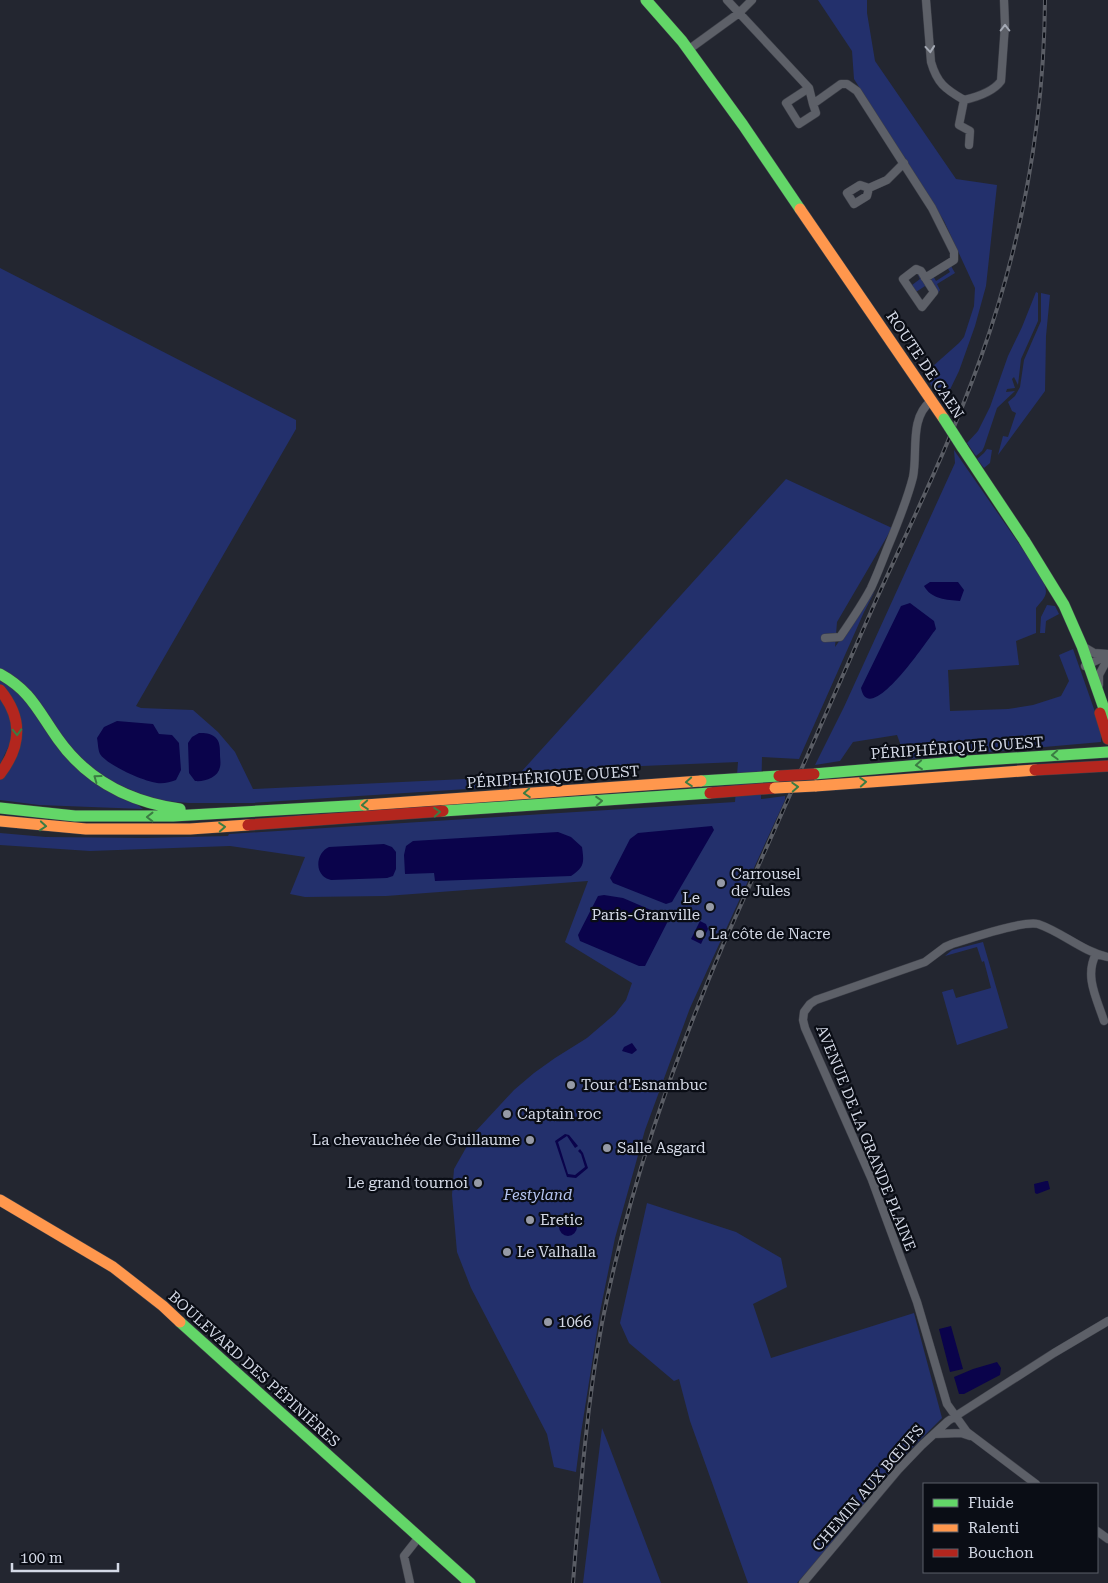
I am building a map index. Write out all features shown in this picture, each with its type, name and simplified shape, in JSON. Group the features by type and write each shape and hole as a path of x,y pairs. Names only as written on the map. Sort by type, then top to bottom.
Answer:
{"main road":[{"path":"646,0 691,47"},
{"path":"658,0 691,47"},
{"name":"ROUTE DE CAEN","path":"691,47 733,113 744,125 764,154 1024,540 1069,616 1082,646 1086,666 1103,697 1107,729"},
{"name":"ROUTE DE CAEN","path":"1057,595 1086,666 1107,729"},
{"path":"0,674 29,694 60,741 79,764 106,785 123,794 144,802 177,808 279,811"},
{"path":"0,690 9,701 13,710 18,737 12,758 0,774"},
{"name":"PÉRIPHÉRIQUE OUEST","path":"0,821 86,829 190,829 753,790 775,788 814,780 968,761 1106,752"},
{"name":"PÉRIPHÉRIQUE OUEST","path":"0,808 75,816 173,816 279,811 779,776 814,780 1108,766"},
{"name":"BOULEVARD DES PÉPINIÈRES","path":"0,1200 113,1267 163,1306 470,1583"}],"street":[{"path":"727,0 809,88 816,113 800,124 786,103 809,88"},
{"path":"691,47 739,13 752,0"},
{"path":"926,0 933,71 941,84 964,100"},
{"path":"964,100 997,87 1001,81 1005,25 1004,0"},
{"path":"813,104 841,84 851,86 857,91 904,163 932,208 954,252 954,260 925,278"},
{"path":"964,100 959,125 970,131 969,145"},
{"path":"869,188 888,180 904,163"},
{"path":"916,269 921,271 925,278 934,292 922,307 903,279 916,269"},
{"path":"825,638 840,636 862,603 875,578 908,492 914,466 919,415 931,401"},
{"path":"1082,646 1094,653 1108,656"},
{"path":"1086,666 1108,656"},
{"name":"ROUTE DE CAEN","path":"1103,697 1099,675 1108,656"},
{"name":"AVENUE DE LA GRANDE PLAINE","path":"1035,1483 967,1432 947,1404 917,1302 872,1180 805,1028 804,1012 816,1000 925,962 945,947 1024,923 1037,924 1096,954 1108,957"},
{"path":"1096,954 1091,965 1090,975 1104,1021"},
{"name":"CHEMIN AUX BŒUFS","path":"803,1583 898,1470 934,1434 956,1416 1108,1321"},
{"path":"934,1434 961,1433 975,1438"},
{"path":"410,1583 404,1556 419,1537"}],"green space":[{"path":"818,0 867,0 867,13 875,61 956,179 997,185 986,286 975,326 959,371 943,404 924,374 964,337 974,306 975,288 944,221 854,79 852,51"},
{"path":"951,266 955,273 937,284 940,290 938,293 931,280 933,276 936,281 950,272 947,267"},
{"name":"Festyland","path":"0,268 296,420 296,429 136,706 141,708 193,710 218,732 235,752 253,789 507,777 522,771 786,479 892,528 837,622 835,647 875,591 799,759 762,757 761,799 785,796 785,800 690,1008 645,1130 615,1238 600,1312 576,1472 554,1467 547,1434 471,1288 457,1252 452,1195 454,1169 475,1132 514,1090 555,1058 587,1038 615,1014 626,1000 632,983 565,942 588,881 386,896 305,897 290,894 305,857 230,846 90,851 0,845 0,833 46,837 145,838 228,836 229,834 735,802 738,762 523,771 512,786 251,803 164,801 146,796 99,777 0,670"},
{"path":"918,275 920,275 928,290 925,286 916,292 908,281 912,285 920,279"},
{"path":"1036,292 1038,293 1038,321 1021,359 1018,385 1014,377 1012,379 1015,388 1007,389 1006,392 1015,391 997,408 984,447 976,456 967,443 978,431 990,407 1008,356"},
{"path":"1041,293 1050,295 1046,336 1045,391 998,455 1003,436 1008,437 1016,413 1012,411 1008,402 1015,396 1020,387 1024,360 1041,321"},
{"path":"987,449 992,450 990,463 984,468 977,459"},
{"path":"954,450 1042,577 1046,594 1036,608 1036,633 1016,641 1019,665 948,670 950,711 1008,709 1033,705 1061,696 1069,681 1059,655 1073,649 1101,729 1101,742 909,759 904,754 897,735 853,742 840,761 815,765 844,707 955,463"},
{"path":"1047,605 1055,606 1059,614 1046,621 1045,633 1040,633 1041,617"},
{"path":"0,677 11,683 55,739 143,809 39,805 0,800 0,778 18,751 0,686"},
{"path":"0,698 6,707 14,735 0,764"},
{"path":"983,942 1008,1028 957,1045 942,992 953,989 956,998 991,988 984,961 982,962 977,947 945,956 952,950"},
{"path":"647,1203 736,1232 781,1258 787,1287 753,1304 771,1358 914,1313 942,1418 898,1462 836,1539 797,1583 748,1583 690,1421 679,1379 674,1381 629,1343 620,1323"},
{"path":"602,1428 608,1443 661,1583 583,1583"}],"shaded area":[{"path":"930,582 958,582 964,590 960,601 940,598 931,594 924,586"},
{"path":"910,603 934,621 936,629 899,678 875,697 866,698 861,688 901,606"},
{"path":"117,721 153,724 159,734 172,735 179,743 181,770 176,780 162,783 151,782 126,772 110,763 100,754 97,738 104,727"},
{"path":"199,733 209,734 217,739 220,747 220,764 219,771 214,777 195,781 189,773 188,743 192,737"},
{"path":"712,826 714,830 672,902 666,904 613,883 610,878 630,839 638,833"},
{"path":"558,832 571,837 582,847 581,867 571,876 435,881 434,873 405,874 404,855 406,846 413,841"},
{"path":"384,844 392,847 396,852 396,869 393,876 387,878 331,880 324,877 320,872 318,864 320,856 329,847"},
{"path":"598,896 623,898 665,916 668,921 645,966 639,966 580,941 578,935"},
{"name":"La côte de Nacre","path":"700,921 706,924 708,929 701,944 691,939"},
{"path":"632,1043 637,1050 632,1054 622,1051 624,1047"},
{"path":"565,1134 569,1135 578,1146 575,1148 567,1136 558,1142 568,1174 575,1175 585,1167 581,1154 578,1151 580,1149 588,1168 576,1178 567,1177 555,1141"},
{"path":"1048,1181 1050,1189 1035,1193 1034,1184"},
{"path":"564,1218 572,1218 577,1223 575,1234 564,1236 559,1231 559,1223"},
{"path":"951,1326 963,1369 950,1372 939,1329"},
{"path":"997,1362 1001,1368 1000,1375 964,1394 959,1394 954,1377"}],"railway":[{"path":"573,1583 584,1453 596,1355 613,1274 638,1178 686,1037 723,945 932,479 981,357 1008,270 1028,181 1040,91 1044,46 1045,0"}],"traffic: fast":[{"path":"646,0 682,41 743,125 800,209"},
{"path":"944,419 962,447"},
{"path":"962,447 1024,540 1064,605 1082,646 1108,720"},
{"path":"0,674 27,695 58,739 82,766 96,777 127,795 162,806 180,809"},
{"path":"814,774 1108,752"},
{"path":"701,781 779,776"},
{"path":"443,811 710,793"},
{"path":"0,808 75,816 173,816 365,805"},
{"path":"180,1322 470,1583"}],"traffic: slow":[{"path":"800,209 944,419"},
{"path":"815,786 1035,770"},
{"path":"365,805 701,781"},
{"path":"775,788 815,786"},
{"path":"0,821 86,829 190,829 248,825"},
{"path":"0,1200 113,1267 163,1306 180,1322"}],"traffic: jam":[{"path":"0,690 8,700 13,711 17,732 13,753 0,774"},
{"path":"1100,713 1108,739"},
{"path":"1035,770 1108,766"},
{"path":"779,776 814,774"},
{"path":"710,793 775,788"},
{"path":"248,825 443,811"}],"place":[{"name":"Carrousel de Jules","path":"721,883"},
{"name":"Le Paris-Granville","path":"710,907"},
{"name":"La côte de Nacre","path":"700,934"},
{"name":"Tour d'Esnambuc","path":"571,1085"},
{"name":"Captain roc","path":"507,1114"},
{"name":"La chevauchée de Guillaume","path":"530,1140"},
{"name":"Salle Asgard","path":"607,1148"},
{"name":"Le grand tournoi","path":"478,1183"},
{"name":"Eretic","path":"530,1220"},
{"name":"Le Valhalla","path":"507,1252"},
{"name":"1066","path":"548,1322"}]}
